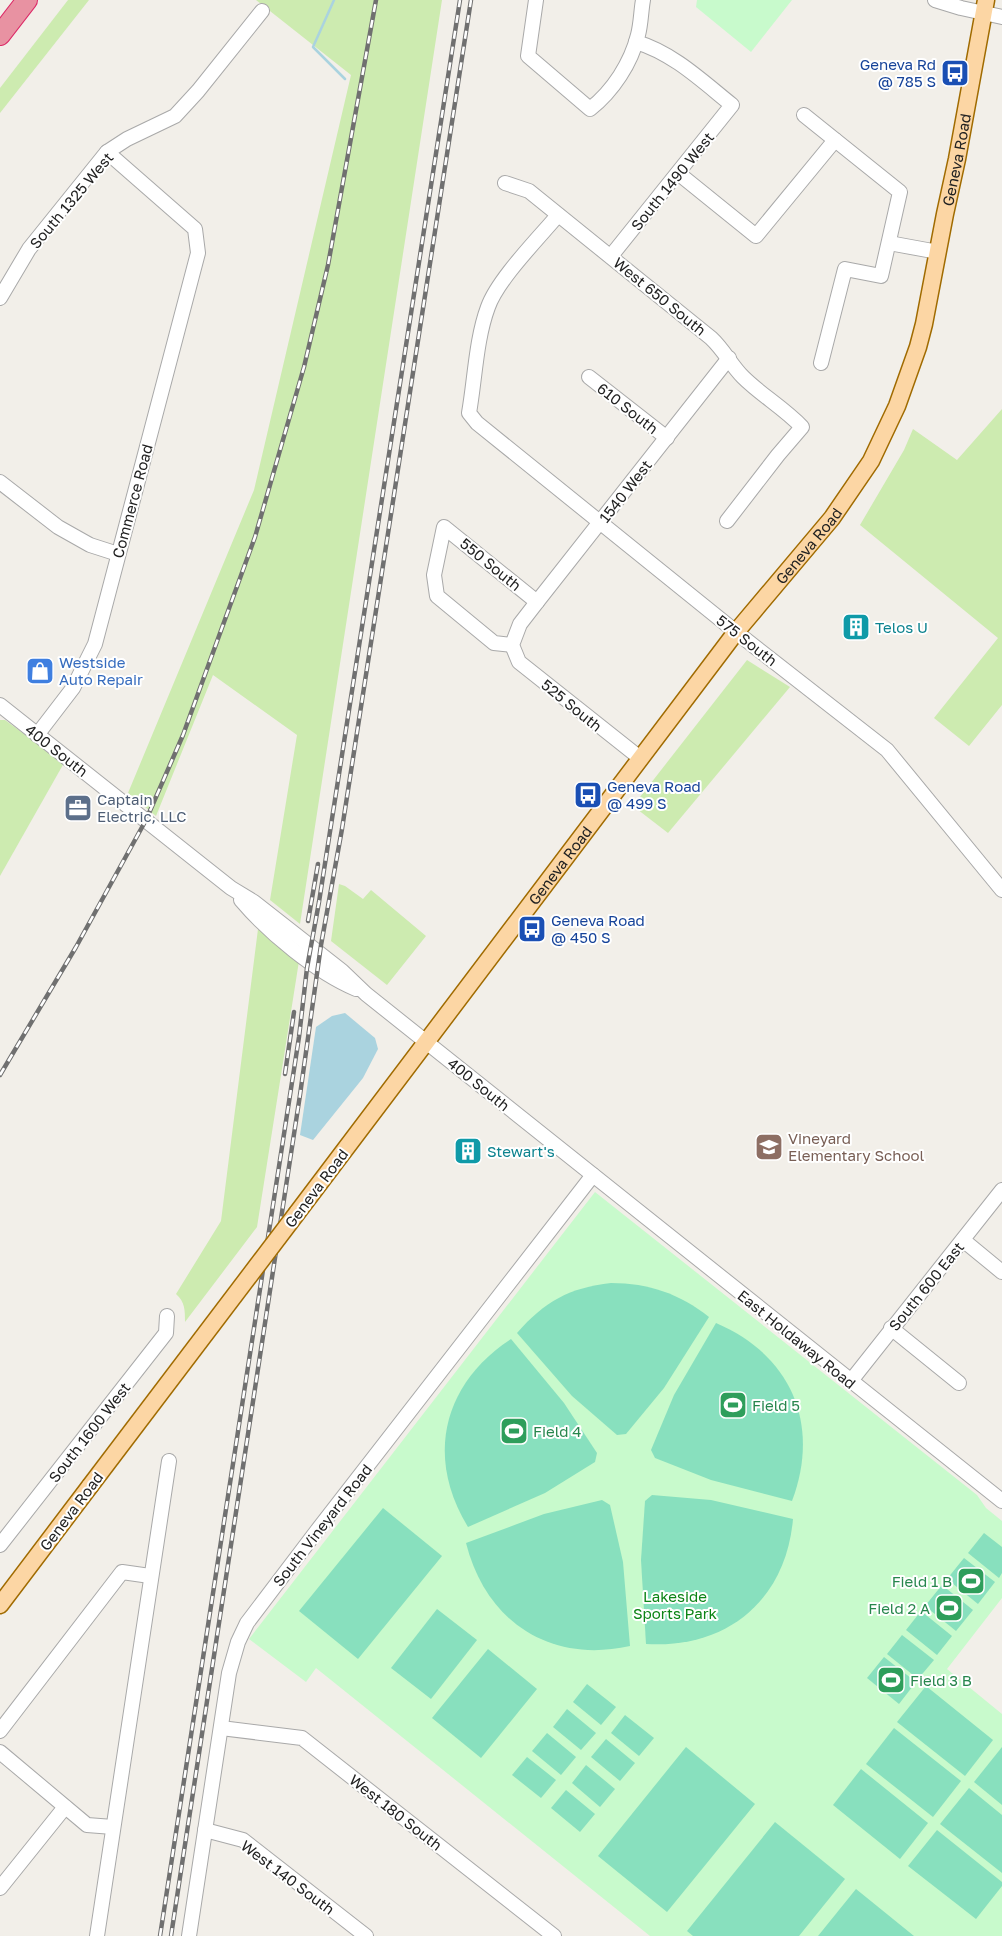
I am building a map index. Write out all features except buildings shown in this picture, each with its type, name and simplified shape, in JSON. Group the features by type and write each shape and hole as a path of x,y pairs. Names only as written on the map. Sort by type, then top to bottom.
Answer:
{"highway":[{"path":"0,35 28,0"}],"main road":[{"name":"Geneva Road","path":"0,1604 736,632 832,518 871,461 897,406 918,347 944,214 957,159 984,7"}],"street":[{"path":"536,0 528,56 590,109 605,98 622,73 636,42 643,0"},
{"path":"935,0 984,7 1002,17"},
{"name":"South 1325 West","path":"0,298 29,249 107,152 127,139 174,116 198,91 262,11"},
{"name":"South 1490 West","path":"611,256 732,105 680,63 649,45 636,42"},
{"path":"804,115 900,192 881,276 845,269 822,363"},
{"path":"678,173 756,236 835,140"},
{"name":"Commerce Road","path":"38,735 73,688 95,644 198,253 196,229 107,152"},
{"name":"West 650 South","path":"504,184 529,191 611,256 711,338 722,348 742,376 802,427 728,521"},
{"name":"575 South","path":"558,214 498,287 488,306 483,325 469,413 477,423 736,632 887,750 1002,890"},
{"path":"888,243 938,252"},
{"name":"1540 West","path":"512,645 520,624 729,358"},
{"name":"610 South","path":"589,377 667,438"},
{"path":"0,482 58,527 90,545 118,554"},
{"name":"550 South","path":"512,645 494,643 437,596 434,575 444,527 537,602"},
{"name":"525 South","path":"512,645 520,662 640,758"},
{"name":"400 South","path":"0,705 231,888 254,902 348,976 366,994 593,1175"},
{"name":"East Holdaway Road","path":"593,1175 850,1382 1002,1501"},
{"name":"South Vineyard Road","path":"189,1936 229,1673 238,1642 248,1623 316,1532 593,1175"},
{"name":"South 600 East","path":"850,1382 1002,1190"},
{"path":"963,1240 1002,1272"},
{"name":"South 1600 West","path":"0,1545 166,1333 167,1316"},
{"path":"892,1328 959,1383"},
{"path":"97,1936 168,1461"},
{"path":"0,1731 122,1572 150,1576"},
{"name":"West 180 South","path":"221,1728 302,1738 554,1936"},
{"path":"0,1752 87,1825 113,1827"},
{"path":"0,1888 65,1806"},
{"name":"West 140 South","path":"205,1830 243,1840 366,1936"}],"green space":[{"path":"68,0 89,0 0,113 0,88"},
{"path":"256,0 442,0 300,924 270,900 297,735 213,675 156,816 128,793 254,490 351,75"},
{"path":"697,0 792,0 751,52 696,7"},
{"path":"1002,409 1002,705 969,746 934,718 998,638 860,525 904,450 913,429 957,460"},
{"path":"747,660 790,687 668,833 633,806"},
{"path":"0,720 5,720 64,763 0,876"},
{"path":"339,884 363,899 371,890 426,936 387,985 331,941"},
{"path":"258,929 299,961 257,1227 185,1322 184,1306 176,1294 221,1221"},
{"name":"Lakeside Sports Park","path":"595,1192 977,1495 986,1508 1002,1521 1002,1598 947,1669 1002,1714 1002,1936 650,1936 316,1668 306,1682 249,1639"},
{"name":"Field 4","path":"611,1283 638,1285 663,1291 687,1302 709,1317 664,1388 626,1434 617,1435 572,1396 517,1333 538,1312 559,1298 583,1288"},
{"name":"Field 5","path":"716,1323 742,1337 764,1353 781,1373 793,1395 800,1419 803,1445 800,1473 792,1501 711,1480 655,1458 651,1450 674,1395"},
{"name":"Field 4","path":"511,1339 564,1403 597,1453 595,1462 545,1493 468,1527 455,1501 447,1474 445,1448 448,1423 456,1399 470,1377 488,1357"},
{"path":"652,1495 711,1500 793,1519 788,1548 778,1573 765,1595 747,1614 726,1628 702,1638 675,1643 646,1644 641,1560 645,1501"},
{"path":"602,1500 610,1505 623,1562 630,1646 601,1650 573,1649 548,1642 526,1631 506,1615 489,1595 476,1571 466,1543 544,1514"},
{"path":"383,1508 442,1556 358,1659 299,1611"},
{"path":"984,1533 1002,1547 1002,1573 999,1578 968,1553"},
{"name":"Field 1 B","path":"964,1558 995,1582 978,1604 947,1579"},
{"name":"Field 2 A","path":"942,1585 973,1610 956,1631 925,1606"},
{"path":"437,1609 477,1640 431,1699 391,1668"},
{"path":"921,1611 952,1636 937,1655 906,1630"},
{"path":"902,1635 934,1660 918,1679 887,1654"},
{"path":"488,1649 537,1689 481,1758 432,1718"},
{"name":"Field 3 B","path":"884,1657 916,1682 899,1704 867,1678"},
{"path":"587,1684 616,1707 601,1725 573,1702"},
{"path":"926,1686 993,1740 965,1776 897,1722"},
{"path":"567,1709 596,1733 581,1750 553,1727"},
{"path":"625,1715 654,1738 639,1756 611,1733"},
{"path":"894,1728 961,1781 933,1817 866,1764"},
{"path":"547,1733 576,1757 561,1775 532,1751"},
{"path":"606,1739 635,1763 620,1781 591,1757"},
{"path":"686,1747 755,1804 667,1912 598,1856"},
{"path":"1002,1747 1002,1805 974,1782"},
{"path":"527,1757 556,1780 541,1798 512,1775"},
{"path":"586,1765 615,1789 600,1807 572,1783"},
{"path":"861,1769 928,1823 900,1859 833,1805"},
{"path":"969,1788 1002,1815 1002,1873 940,1824"},
{"path":"566,1790 595,1814 580,1832 551,1808"},
{"path":"775,1822 845,1879 799,1936 693,1936 687,1931"},
{"path":"937,1830 1002,1882 1002,1886 976,1919 908,1866"},
{"path":"856,1889 914,1936 818,1936"}],"water":[{"path":"345,1013 375,1038 378,1049 363,1078 313,1140 300,1135 316,1027 332,1016"}],"waterway":[{"path":"334,0 313,47 345,79"}],"railway":[{"path":"0,1075 76,947 146,820 183,735 255,537 304,367 328,265 376,0"},
{"path":"160,1936 299,1037 307,968 319,902 460,0"},
{"path":"171,1936 300,1095 321,945 342,829 471,0"},
{"path":"308,921 318,864"},
{"path":"285,1074 294,1012"}],"place":[{"name":"Geneva Rd @ 785 S","path":"955,73"},
{"name":"Telos U","path":"856,627"},
{"name":"Westside Auto Repair","path":"40,671"},
{"name":"Geneva Road @ 499 S","path":"588,795"},
{"name":"Captain Electric, LLC","path":"78,808"},
{"name":"Geneva Road @ 450 S","path":"532,929"},
{"name":"Vineyard Elementary School","path":"769,1147"},
{"name":"Stewart's","path":"468,1151"},
{"name":"Field 5","path":"733,1405"},
{"name":"Field 4","path":"514,1431"},
{"name":"Field 1 B","path":"971,1581"},
{"name":"Field 2 A","path":"949,1608"},
{"name":"Field 3 B","path":"891,1680"}]}
